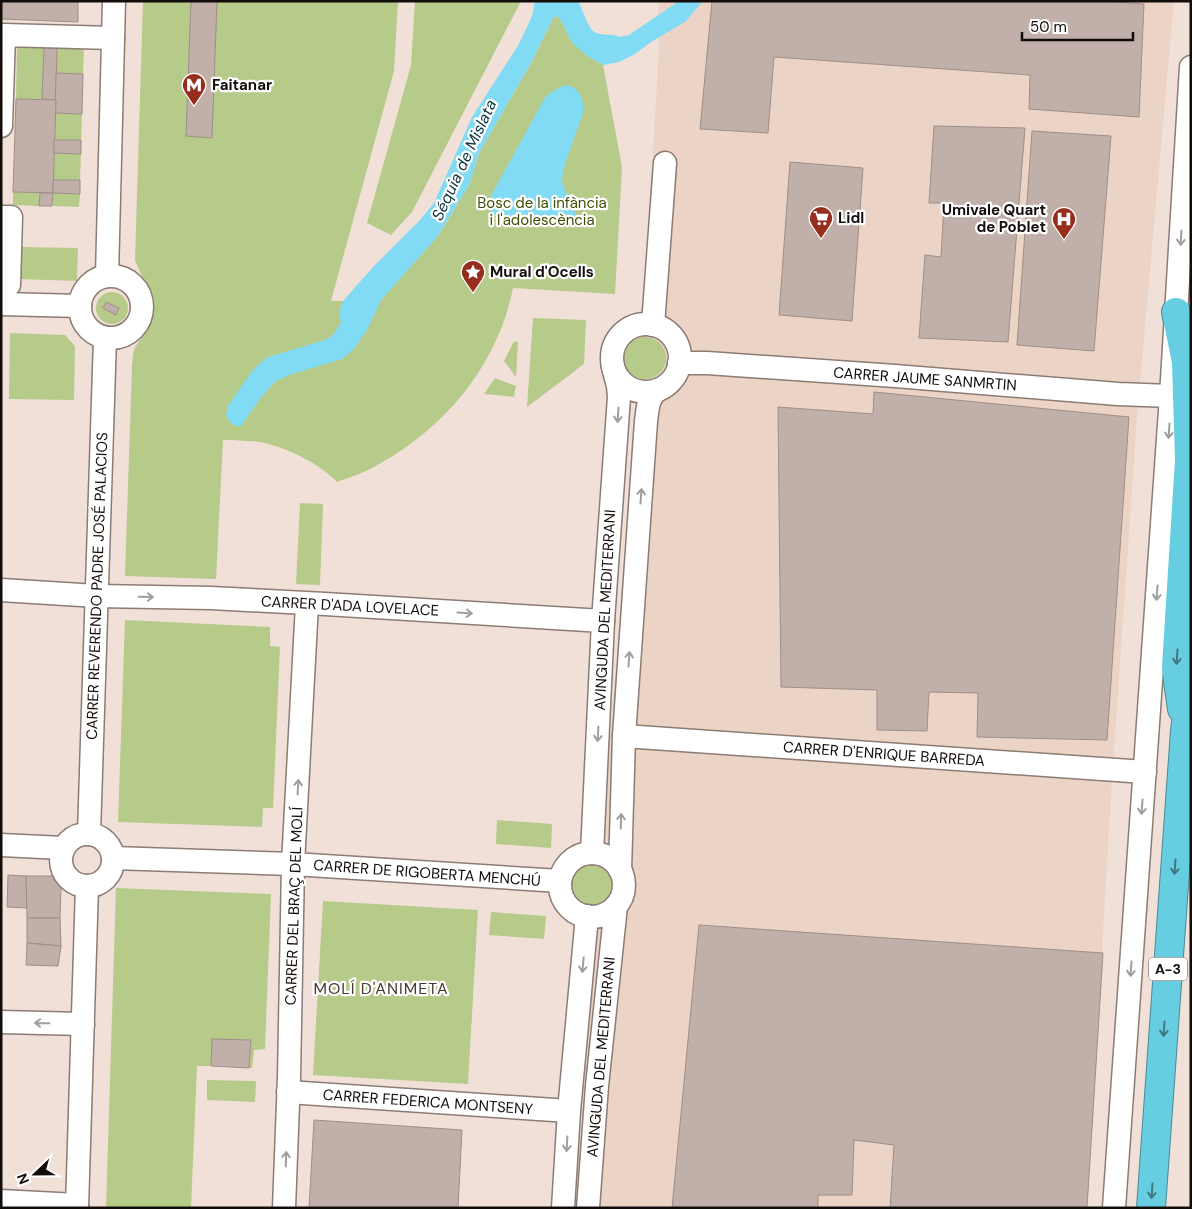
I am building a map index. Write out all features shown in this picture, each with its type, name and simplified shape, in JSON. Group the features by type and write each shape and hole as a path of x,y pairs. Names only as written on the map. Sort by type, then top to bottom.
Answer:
{"highway":[{"path":"1176,312 1186,362 1189,460 1176,667 1184,731"},
{"name":"A-3","path":"1151,1208 1184,731 1191,684"}],"street":[{"path":"107,276 114,1"},
{"path":"1,126 3,35 113,38"},
{"path":"1114,1208 1171,396 1191,68"},
{"path":"653,325 665,163"},
{"path":"1,217 11,217 5,295 80,306"},
{"path":"107,276 118,276 128,280 136,287 141,297 143,308 141,318 135,328 127,334 116,338 105,338 97,335 90,330 81,315 81,298 85,290 98,278 107,276"},
{"path":"653,325 662,328 676,343 679,363 672,380 665,386 646,392 635,390 625,385 618,377 613,367 613,347 618,338 633,326 653,325"},
{"name":"CARRER REVERENDO PADRE JOSÉ PALACIOS","path":"89,834 105,338"},
{"name":"CARRER JAUME SANMRTIN","path":"679,363 749,366 1118,394 1171,396"},
{"name":"AVINGUDA DEL MEDITERRANI","path":"592,853 603,621 619,396 613,367"},
{"name":"AVINGUDA DEL MEDITERRANI","path":"620,870 624,736 646,421 651,396 657,390"},
{"name":"CARRER D'ADA LOVELACE","path":"1,590 97,596 211,598 603,621"},
{"name":"CARRER DEL BRAÇ DEL MOLÍ","path":"284,1208 293,864 307,604"},
{"name":"CARRER D'ENRIQUE BARREDA","path":"624,736 1145,772"},
{"path":"81,834 89,834 103,839 108,844 113,858 110,872 106,877 94,885 87,886 79,885 66,876 62,869 62,855 68,842 74,837 81,834"},
{"path":"1,845 62,855"},
{"path":"592,853 602,854 615,863 620,870 624,889 621,898 616,906 600,916 578,914 564,900 560,881 562,874 571,861 577,857 592,853"},
{"path":"1,858 62,855"},
{"name":"CARRER DE RIGOBERTA MENCHÚ","path":"113,858 293,864 560,881"},
{"path":"1,1201 77,1206 87,886"},
{"name":"AVINGUDA DEL MEDITERRANI","path":"588,1208 597,1086 616,906"},
{"name":"AVINGUDA DEL MEDITERRANI","path":"563,1208 568,1111 587,916"},
{"path":"1,1022 83,1024"},
{"name":"CARRER FEDERICA MONTSENY","path":"288,1092 568,1111"}],"shaded area":[{"path":"658,1 1174,1 1137,416 1111,794 1087,1208 577,1208 601,854 644,303 659,49"}],"green space":[{"name":"Bosc de la infància i l'adolescència","path":"143,1 398,1 394,71 331,301 343,301 374,314 380,300 438,236 469,185 479,153 531,63 553,18 558,16 574,44 603,65 622,167 615,294 513,288 506,316 495,342 482,367 466,391 426,432 403,449 369,469 337,482 313,463 284,449 260,442 223,440 216,579 125,576 133,352 149,327 153,310 152,301 135,260"},
{"path":"415,1 521,1 412,212 391,235 367,223 411,65"},
{"path":"17,45 44,46 42,99 16,99"},
{"path":"57,46 84,47 83,74 56,73"},
{"path":"55,113 82,114 81,140 54,140"},
{"path":"54,153 81,154 80,180 53,180"},
{"path":"13,192 40,193 39,206 13,205"},
{"path":"53,193 80,194 79,207 53,206"},
{"path":"19,247 78,248 77,281 19,279"},
{"path":"112,292 124,296 128,308 124,320 112,324 100,320 96,308 100,296"},
{"path":"533,318 586,320 584,364 527,407"},
{"path":"10,333 65,335 75,346 74,400 9,399"},
{"path":"649,337 657,340 663,346 666,358 663,370 657,376 641,379 633,376 627,370 624,354 627,346 633,340"},
{"path":"514,341 518,342 516,377 504,361"},
{"path":"495,378 516,386 514,397 484,394"},
{"path":"300,503 323,504 320,585 296,584"},
{"path":"125,620 270,627 270,646 280,647 273,808 263,808 262,827 118,822"},
{"path":"497,820 552,824 551,848 496,844"},
{"path":"591,861 603,865 609,871 613,883 609,895 603,901 591,905 579,901 573,895 569,883 573,871 579,865"},
{"path":"116,888 271,894 265,1049 254,1050 252,1068 249,1068 251,1040 212,1039 211,1066 197,1066 191,1208 106,1208"},
{"path":"323,901 478,910 468,1084 313,1075"},
{"path":"491,912 546,916 544,939 489,935"},
{"path":"207,1080 256,1081 255,1102 207,1100"}],"water":[{"name":"Séquia de Mislata","path":"535,1 578,1 593,31 599,34 620,37 629,35 679,1 703,1 685,22 635,54 619,62 603,65 584,53 572,42 558,16 553,18 531,63 479,153 469,185 438,236 381,300 367,330 353,350 342,359 289,375 276,381 262,396 241,426 235,426 226,415 228,406 252,371 268,357 325,340 333,335 341,322 339,312 343,301 434,203 472,117 519,44 532,16"},
{"path":"566,85 578,92 583,104 583,113 566,161 562,183 579,222 570,226 566,218 515,226 502,222 491,212 490,199 494,190 546,96"}],"building":[{"path":"1,1 78,1 78,22 1,19"},
{"path":"191,1 217,1 212,138 186,136"},
{"path":"712,1 1105,1 1144,4 1139,117 1029,109 1030,75 774,57 768,133 700,129"},
{"path":"44,46 57,46 56,100 42,99"},
{"path":"56,73 83,74 82,114 55,113"},
{"path":"16,99 56,100 53,193 13,192"},
{"path":"934,126 1025,128 1008,342 919,338 925,255 941,257 944,203 929,203"},
{"name":"Umivale Quart de Poblet","path":"1032,131 1111,136 1094,351 1017,345"},
{"path":"54,140 81,140 81,154 54,153"},
{"name":"Lidl","path":"790,162 863,168 852,321 779,315"},
{"path":"53,180 80,180 80,194 53,193"},
{"path":"40,193 53,193 52,206 39,206"},
{"path":"106,302 119,308 116,315 103,308"},
{"path":"874,392 1129,417 1107,740 977,737 978,693 929,692 927,731 877,730 877,690 781,687 778,407 873,414"},
{"path":"8,875 26,876 27,908 7,907"},
{"path":"26,876 52,876 61,887 60,918 27,918"},
{"path":"27,918 60,918 61,946 27,943"},
{"path":"699,925 1103,953 1087,1208 890,1208 894,1145 854,1140 852,1195 818,1195 818,1208 672,1208"},
{"path":"27,943 61,946 58,966 26,965"},
{"path":"212,1039 251,1040 249,1068 211,1066"},
{"path":"314,1120 462,1130 458,1208 309,1208"}],"place":[{"name":"Faitanar","path":"194,106"},
{"name":"Lidl","path":"821,239"},
{"name":"Umivale Quart de Poblet","path":"1064,240"},
{"name":"Mural d'Ocells","path":"473,293"}],"district":[{"name":"MOLÍ D'ANIMETA","path":"381,988"}]}
